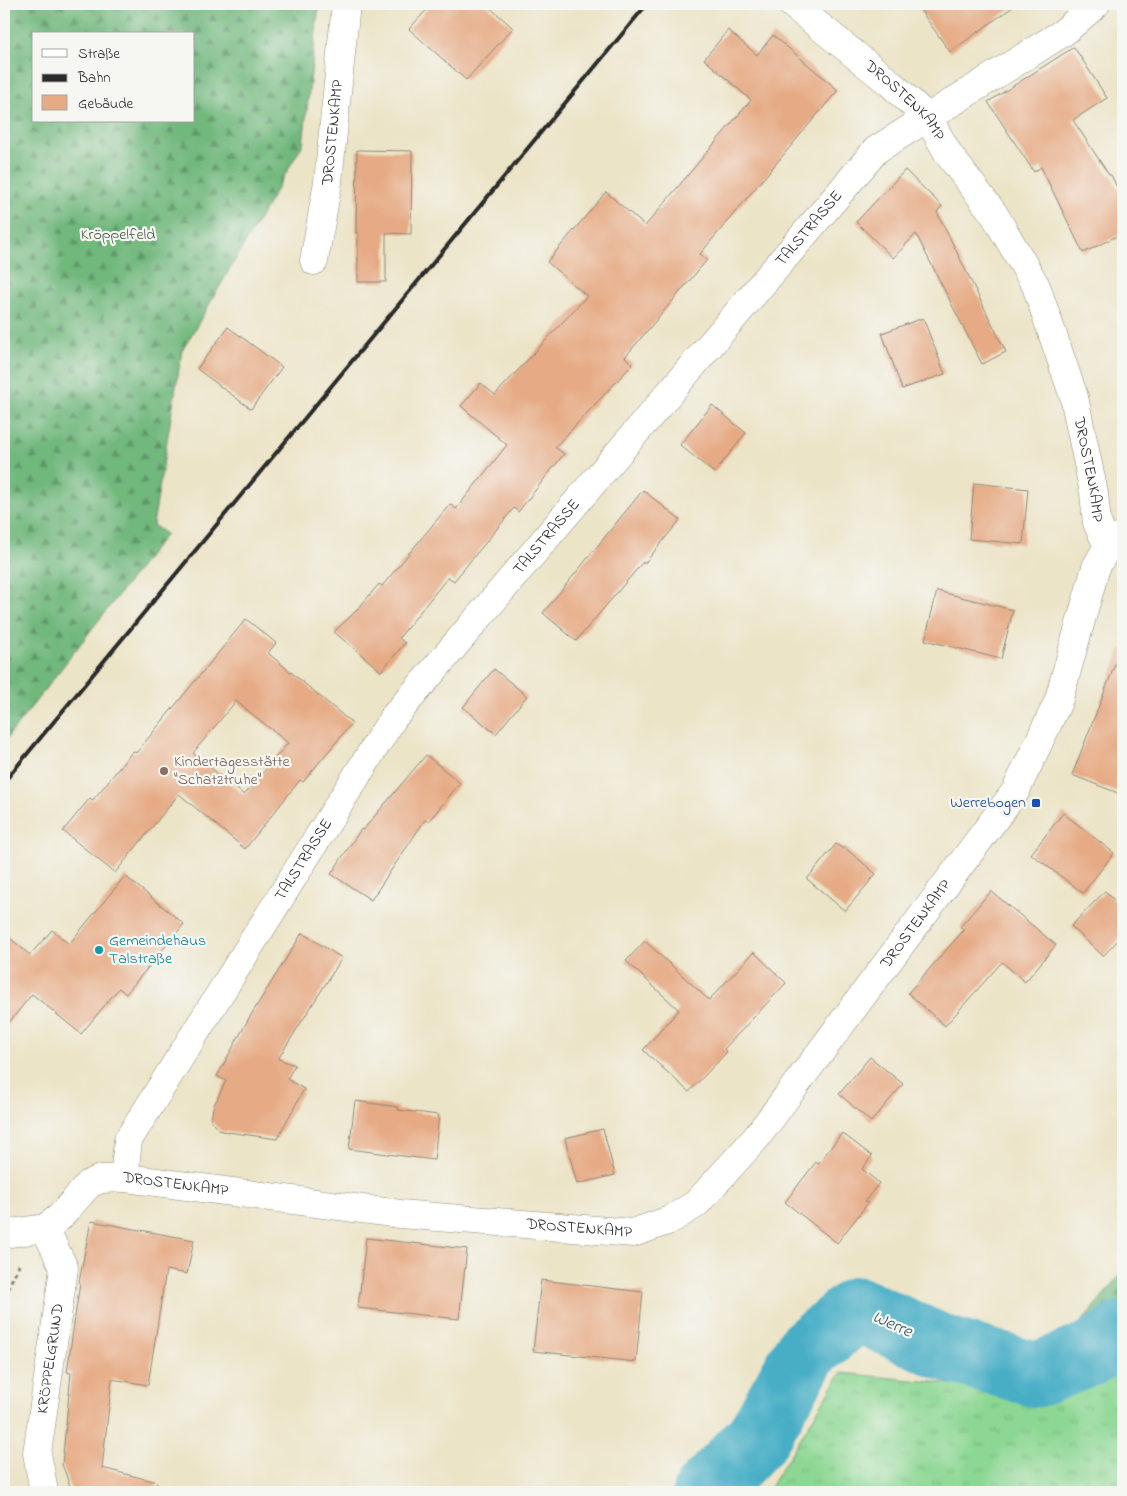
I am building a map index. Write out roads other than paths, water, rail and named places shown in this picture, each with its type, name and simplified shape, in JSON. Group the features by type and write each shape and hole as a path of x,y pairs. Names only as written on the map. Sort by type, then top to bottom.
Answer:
{"street":[{"name":"DROSTENKAMP","path":"314,261 328,182 346,4"},
{"name":"DROSTENKAMP","path":"45,1228 60,1217 89,1184 101,1179 126,1178 400,1214 633,1234 670,1220 696,1204 756,1138 1015,792 1058,702 1096,567 1116,541 1098,523 1094,493 1074,397 1036,286 994,214 950,155 928,118 890,84 792,4"},
{"name":"TALSTRASSE","path":"126,1178 128,1140 393,718 876,150 1064,32 1096,4"},
{"path":"4,1234 45,1228"},
{"name":"KRÖPPELGRUND","path":"44,1492 37,1452 64,1268 45,1228"}],"waterway":[{"name":"Werre","path":"705,1492 757,1438 807,1350 857,1309 944,1348 1036,1375 1092,1353 1123,1333"}],"railway":[{"path":"4,782 647,4"}],"place":[{"name":"Kindertagesstätte \"Schatztruhe\"","path":"164,771"},
{"name":"Werrebogen","path":"1036,803"},
{"name":"Gemeindehaus Talstraße","path":"99,950"}],"park label":[{"name":"Kröppelfeld","path":"118,235"}]}
